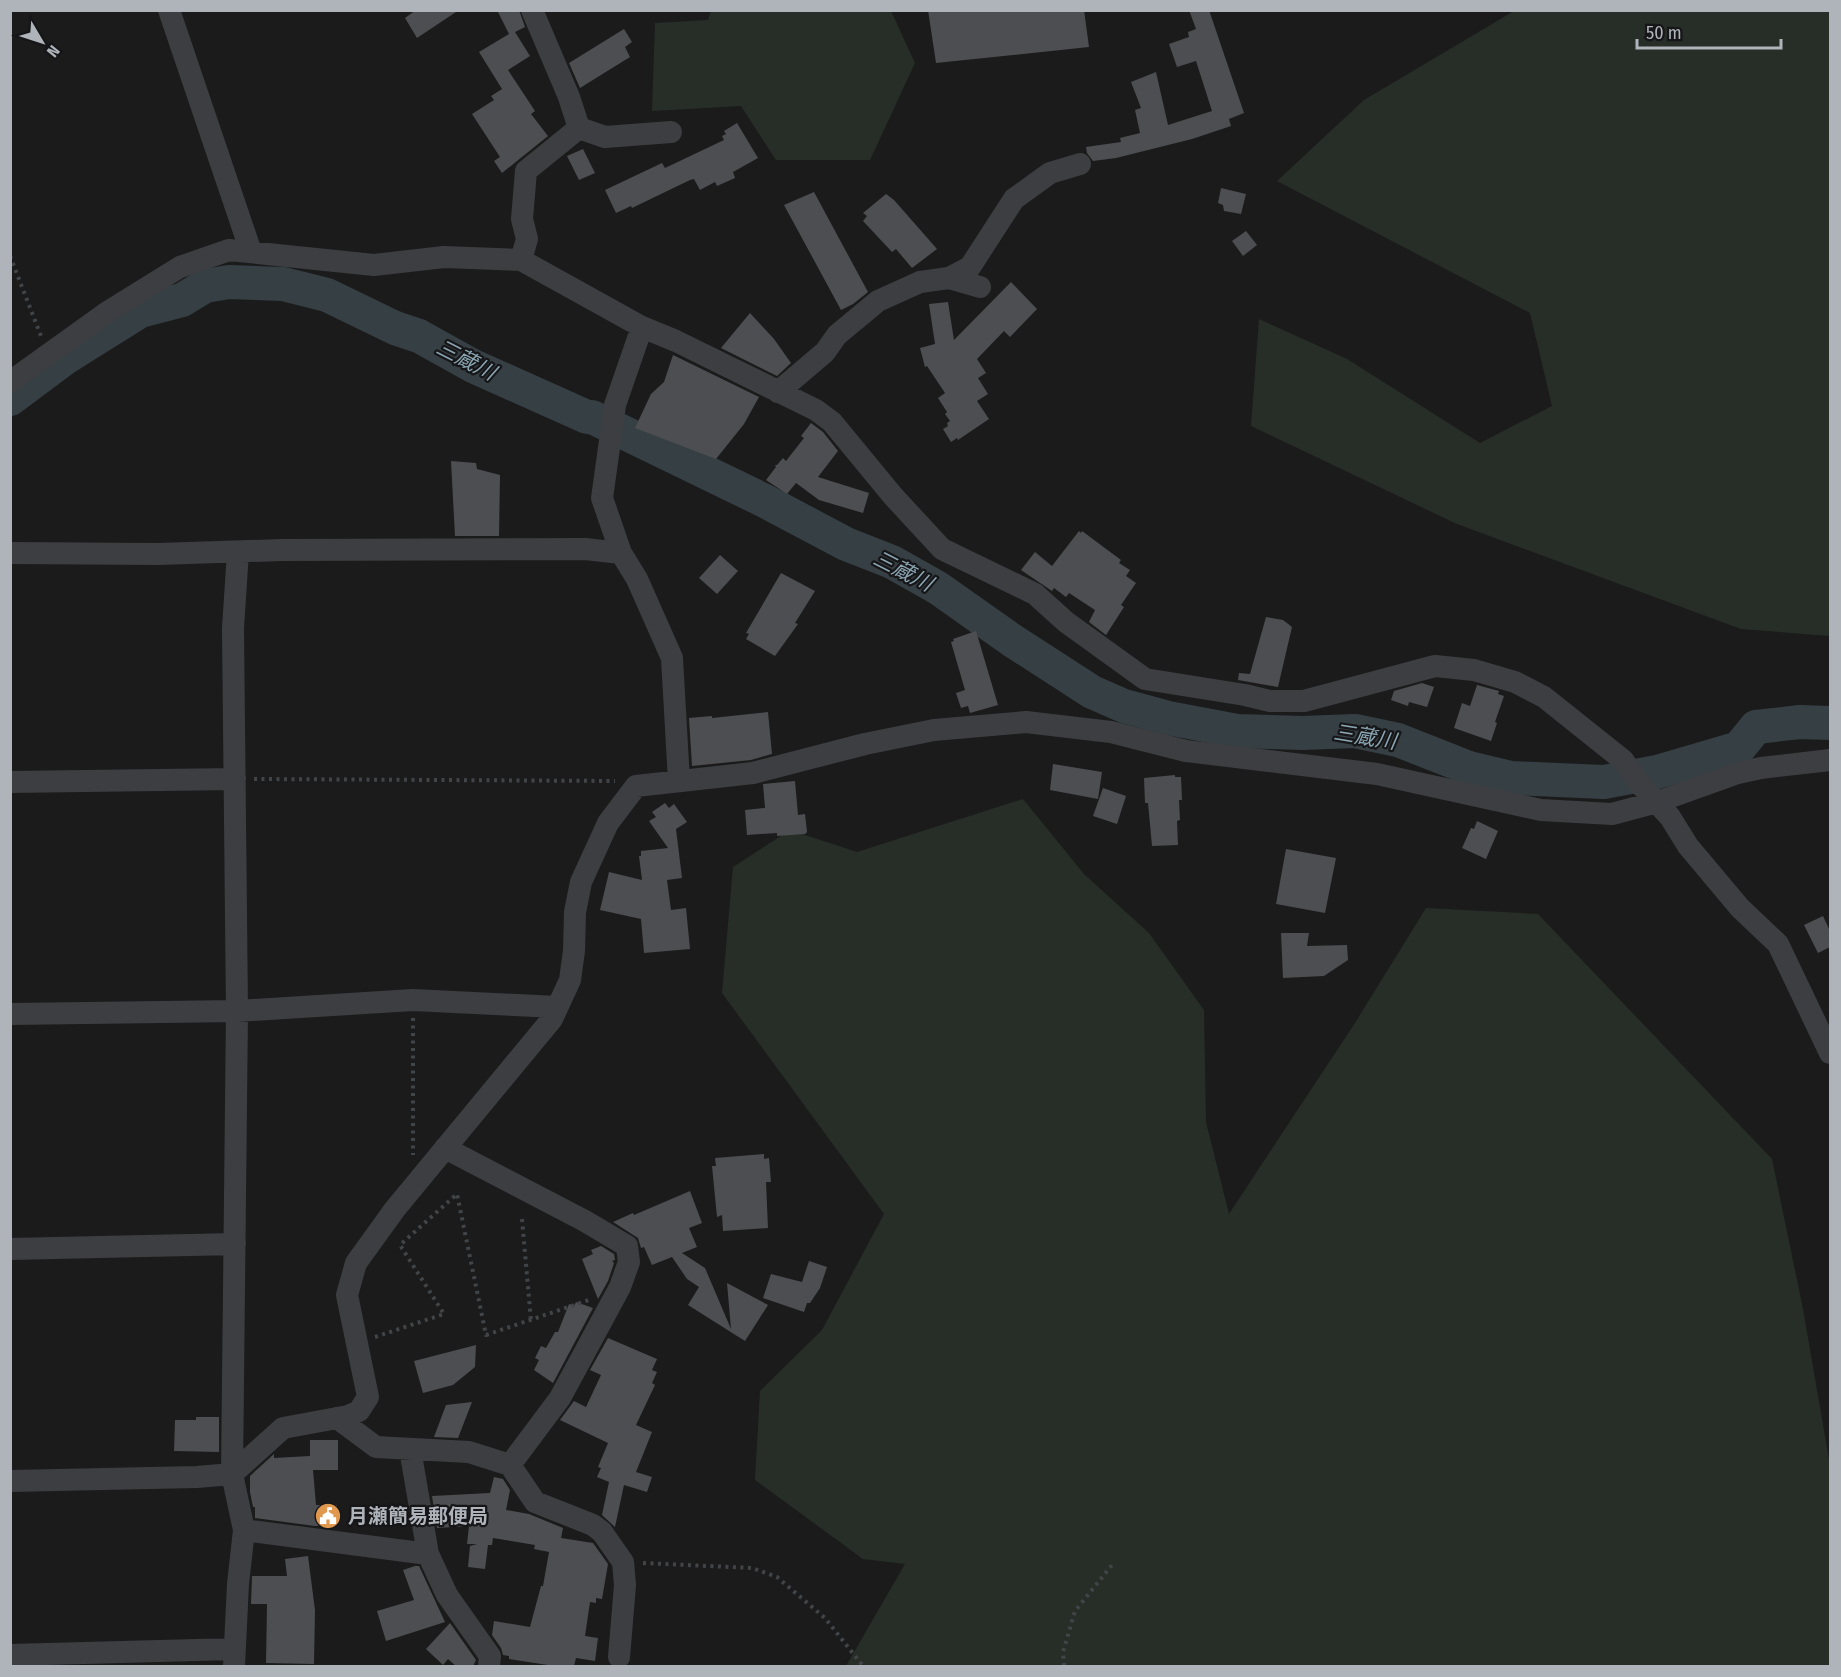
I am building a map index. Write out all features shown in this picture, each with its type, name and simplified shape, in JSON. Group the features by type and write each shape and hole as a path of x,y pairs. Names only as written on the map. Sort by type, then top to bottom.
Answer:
{"street":[{"path":"169,10 251,252"},
{"path":"534,12 569,97 579,128"},
{"path":"521,260 527,239 522,219 526,171 579,128"},
{"path":"579,128 605,137 671,132"},
{"path":"778,392 825,352 837,335 878,301 920,282 949,278 970,267 1014,199 1050,172 1080,164"},
{"path":"10,382 109,311 180,267 229,250 374,265 444,257 521,260 642,327 676,341 816,410 832,422 893,496 942,549 1035,594 1065,622 1145,679 1270,701 1304,701 1435,666 1474,670 1515,682 1545,697 1623,760 1639,783 1670,817 1688,846 1740,908 1778,944 1830,1053"},
{"path":"949,278 980,287"},
{"path":"642,327 615,405 602,498 621,553 637,579 672,658 679,781"},
{"path":"10,553 158,554 282,550 585,549 621,553"},
{"path":"10,1655 234,1658 244,1530 232,1474 237,1011 232,628 238,552"},
{"path":"10,1481 197,1477 232,1474 283,1428 337,1418 359,1411 368,1398 347,1295 356,1263 445,1148 552,1019 570,980 574,951 575,912 581,882 608,823 636,786 753,773 865,744 934,730 1026,722 1110,732 1186,751 1377,774 1541,810 1612,814 1657,802 1738,772 1830,760"},
{"path":"10,782 235,778"},
{"path":"10,1014 237,1011 413,999 557,1006"},
{"path":"445,1148 585,1221 627,1246 629,1262 620,1287 560,1398 510,1465"},
{"path":"10,1249 235,1244"},
{"path":"337,1418 376,1447 470,1452 510,1465 535,1502 593,1525 602,1532 623,1562 625,1585 619,1657"},
{"path":"410,1449 428,1554 447,1595 490,1656 489,1666"},
{"path":"244,1530 428,1554"}],"path":[{"path":"10,256 48,354"},
{"path":"235,778 621,781"},
{"path":"413,999 413,1188"},
{"path":"372,1338 444,1314 400,1245 457,1194 486,1335 589,1300"},
{"path":"522,1219 531,1321"},
{"path":"623,1562 752,1568 777,1577 825,1618 863,1666"},
{"path":"1065,1666 1063,1652 1075,1611 1112,1565"}],"shaded area":[{"path":"711,11 891,11 915,63 870,160 776,160 741,106 652,111 655,23 708,20"},
{"path":"1514,11 1830,11 1830,636 1741,629 1457,524 1251,426 1259,319 1347,359 1480,443 1552,406 1530,313 1277,181 1364,100"},
{"path":"1023,799 1084,874 1149,933 1204,1010 1206,1122 1229,1214 1355,1023 1426,908 1538,914 1772,1159 1803,1309 1830,1465 1830,1666 846,1666 905,1564 863,1559 755,1480 760,1391 822,1330 884,1214 722,993 733,867 790,830 857,852"}],"building":[{"path":"416,10 459,10 417,38 405,18"},
{"path":"497,10 519,10 525,27 515,32 530,56 508,70 535,111 531,114 548,136 502,173 494,161 500,157 472,114 494,100 491,96 502,89 479,52 509,34"},
{"path":"928,10 1084,10 1089,47 936,63"},
{"path":"1189,10 1209,10 1244,113 1229,119 1231,126 1192,139 1116,158 1093,161 1086,147 1121,142 1120,138 1140,133 1135,110 1141,108 1131,82 1156,72 1168,125 1212,111 1196,61 1177,67 1169,44 1189,37 1188,32 1196,29"},
{"path":"624,29 632,42 625,47 630,57 580,88 569,63"},
{"path":"737,123 758,158 733,172 735,178 717,186 715,182 700,190 694,179 690,180 632,208 631,206 616,213 605,190 662,163 665,168 724,140 722,136 726,134 724,131"},
{"path":"583,149 595,173 579,180 567,156"},
{"path":"1221,188 1246,194 1241,214 1224,211 1223,205 1218,203"},
{"path":"814,192 868,292 841,310 784,205"},
{"path":"886,194 937,249 912,268 896,249 892,252 863,221 867,216 863,213"},
{"path":"1246,231 1257,245 1243,256 1232,241"},
{"path":"1011,282 1037,309 1010,337 1004,331 977,359 986,373 978,378 988,394 977,401 989,419 958,440 957,438 951,442 943,429 950,421 938,398 945,393 927,366 925,367 920,348 935,344 929,304 948,302 954,340"},
{"path":"750,313 774,339 791,363 777,376 721,348"},
{"path":"673,355 759,397 744,424 716,459 635,428 651,394 664,382"},
{"path":"811,423 823,432 838,451 818,477 869,493 863,513 819,500 796,483 787,494 766,480 776,467 775,465 783,458 786,461 804,438 801,436"},
{"path":"451,461 476,463 477,469 500,475 499,536 455,536"},
{"path":"1079,531 1121,560 1119,563 1130,570 1126,576 1136,583 1121,605 1124,607 1106,635 1089,622 1095,610 1069,593 1066,597 1054,588 1052,591 1021,570 1035,552 1052,566"},
{"path":"720,555 738,571 717,594 699,578"},
{"path":"781,573 815,591 795,623 798,624 775,656 746,639 749,634 746,633"},
{"path":"1266,617 1283,620 1292,627 1278,687 1238,680 1239,673 1250,674"},
{"path":"976,631 998,705 970,713 968,706 961,708 956,693 965,690 951,642 954,641 953,639"},
{"path":"1422,683 1434,687 1427,707 1409,702 1408,706 1391,700 1394,691"},
{"path":"1477,685 1499,691 1498,694 1504,696 1491,741 1454,728 1462,703 1470,706"},
{"path":"768,712 772,754 751,760 692,766 689,718"},
{"path":"1053,764 1102,772 1098,799 1050,790"},
{"path":"1175,775 1175,777 1181,777 1182,800 1179,800 1180,820 1177,821 1178,845 1152,846 1148,803 1145,803 1144,778"},
{"path":"795,781 798,815 805,814 807,832 777,836 777,833 747,835 745,810 765,808 763,784"},
{"path":"1103,788 1126,796 1117,824 1093,816"},
{"path":"665,803 669,808 674,804 687,822 676,829 682,878 667,880 671,910 686,908 690,949 644,953 641,919 600,910 609,872 642,880 639,856 641,856 641,851 668,848 649,821 656,817 652,812"},
{"path":"1477,821 1498,831 1486,859 1462,848 1471,828 1474,829"},
{"path":"1286,849 1336,858 1325,913 1276,904"},
{"path":"1823,916 1830,931 1830,947 1818,953 1804,925"},
{"path":"1281,933 1309,933 1307,946 1347,945 1348,960 1324,976 1283,978"},
{"path":"764,1154 764,1159 769,1158 771,1182 766,1182 768,1228 723,1231 722,1215 717,1217 712,1166 716,1166 715,1158"},
{"path":"690,1191 702,1223 689,1228 697,1247 682,1253 705,1268 731,1329 727,1283 768,1305 745,1341 688,1305 699,1287 687,1279 672,1257 652,1265 644,1247 641,1248 638,1238 613,1222"},
{"path":"601,1246 614,1254 615,1260 612,1261 614,1263 608,1281 598,1299 582,1259 593,1254 591,1250"},
{"path":"809,1261 827,1267 820,1288 810,1303 807,1303 804,1312 763,1298 771,1274 802,1282"},
{"path":"576,1302 593,1308 553,1383 534,1370 539,1360 535,1358 541,1346 546,1348 555,1332 558,1332 569,1304 574,1306"},
{"path":"608,1338 657,1359 652,1370 657,1372 652,1383 655,1385 636,1425 652,1432 636,1472 652,1477 647,1492 624,1485 615,1527 602,1515 609,1482 597,1477 601,1468 598,1467 608,1443 560,1420 574,1401 586,1407 601,1375 590,1370"},
{"path":"476,1345 475,1367 453,1385 423,1393 414,1361"},
{"path":"472,1402 458,1438 434,1437 446,1405"},
{"path":"196,1417 219,1417 219,1452 174,1451 175,1420 196,1420"},
{"path":"310,1440 338,1440 338,1470 313,1470 316,1505 337,1505 337,1525 315,1526 255,1518 255,1507 253,1507 250,1492 250,1476 274,1454 274,1458 310,1456"},
{"path":"494,1477 503,1479 510,1490 506,1510 529,1514 563,1528 561,1538 593,1543 608,1564 602,1599 596,1598 596,1603 590,1602 585,1636 598,1638 595,1661 576,1658 574,1666 554,1666 509,1659 509,1656 503,1655 492,1635 494,1621 530,1627 541,1586 543,1586 549,1552 534,1549 535,1545 493,1538 492,1545 488,1545 485,1569 468,1567 470,1546 477,1544 467,1544 469,1526 437,1528 432,1496 490,1493"},
{"path":"308,1556 315,1610 314,1664 266,1663 267,1604 251,1604 252,1576 287,1576 285,1559"},
{"path":"419,1566 445,1622 386,1641 377,1611 414,1600 403,1570"},
{"path":"450,1623 476,1660 473,1666 456,1666 448,1659 443,1665 426,1649"}],"waterway":[{"name":"三蔵川","path":"10,399 65,358 140,311 182,300 205,286 229,282 283,284 327,295 395,328 419,336 473,366 587,417 592,417 765,501 846,544 892,562 938,588 1010,639 1092,692 1124,706 1168,718 1237,731 1303,733 1355,731 1398,740 1469,768 1511,778 1604,782 1657,772 1739,748 1756,727 1800,722 1830,723"}],"place":[{"name":"月瀬簡易郵便局","path":"328,1516"}]}
